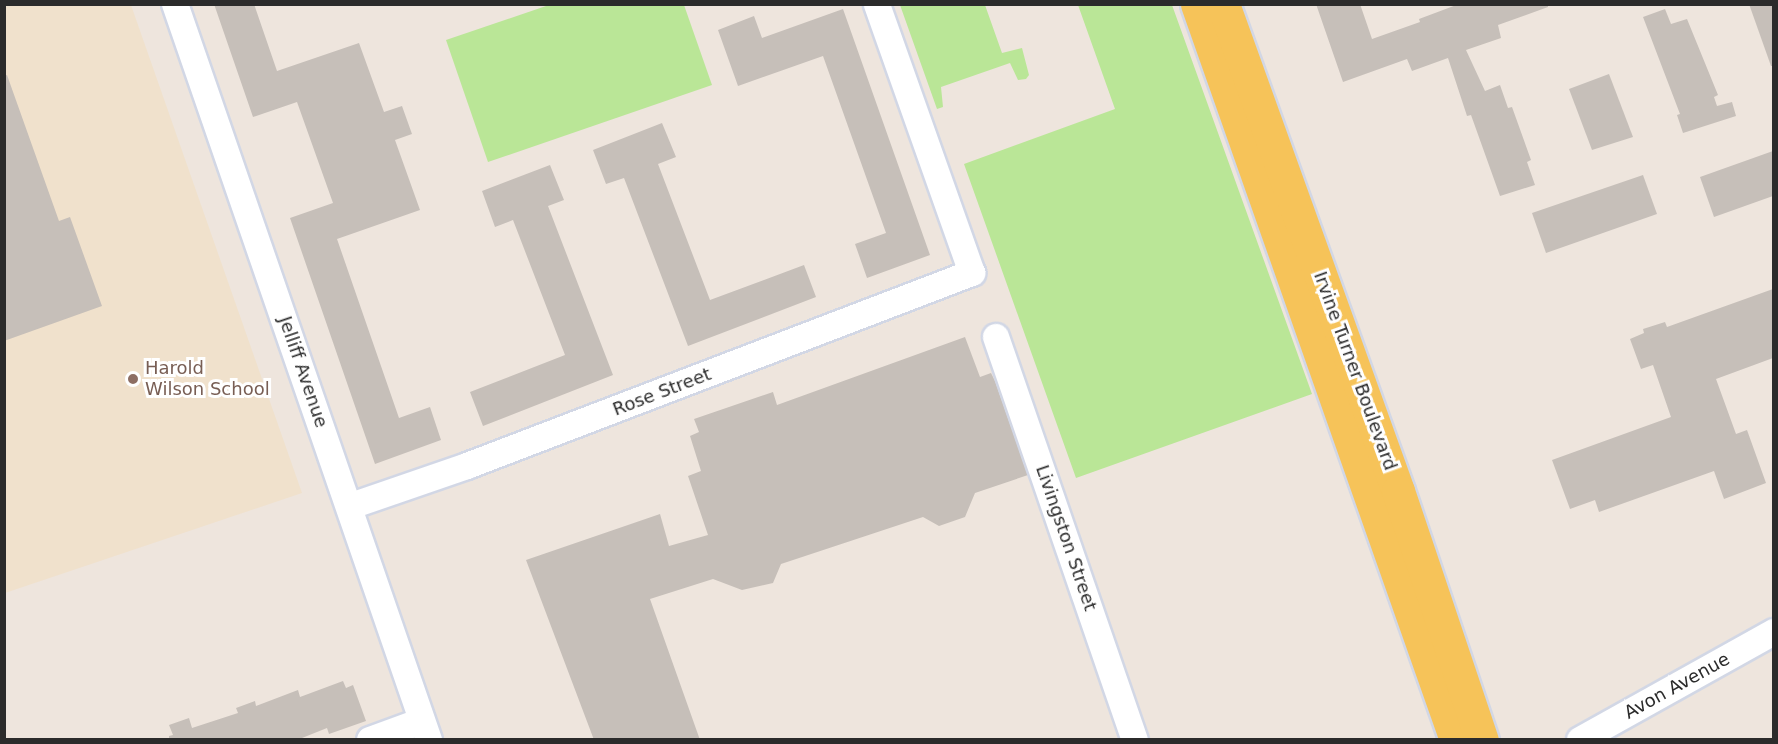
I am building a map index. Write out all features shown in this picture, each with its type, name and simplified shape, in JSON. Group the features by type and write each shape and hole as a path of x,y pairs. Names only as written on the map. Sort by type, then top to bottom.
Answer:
{"main road":[{"name":"Irvine Turner Boulevard","path":"1197,4 1455,740"},
{"name":"Irvine Turner Boulevard","path":"1223,4 1394,480 1482,740"}],"street":[{"name":"Jelliff Avenue","path":"176,4 351,506 426,730"},
{"name":"Rose Street","path":"351,506 466,466 972,273 877,4"},
{"name":"Livingston Street","path":"996,337 1135,740"},
{"name":"Avon Avenue","path":"1580,740 1773,632"},
{"path":"370,740 426,730"}],"shaded area":[{"name":"Harold Wilson School","path":"4,5 131,5 302,493 5,593"}],"green space":[{"path":"549,5 684,5 712,85 488,162 446,40"},
{"path":"900,5 985,5 1002,53 1022,48 1029,75 1026,79 1018,80 1010,63 941,87 943,107 937,109"},
{"path":"1078,5 1172,5 1312,394 1076,478 964,164 1115,109"}],"building":[{"path":"214,4 254,4 277,71 359,43 384,112 402,106 412,134 395,140 420,210 337,239 399,418 430,407 441,440 375,464 290,218 333,203 297,102 253,117"},
{"path":"1316,4 1360,4 1372,39 1420,22 1419,19 1459,4 1548,4 1548,7 1498,25 1501,38 1466,50 1485,91 1500,85 1508,108 1512,107 1531,160 1527,162 1535,185 1500,196 1471,115 1467,116 1448,58 1412,71 1407,59 1343,82"},
{"path":"1749,4 1773,4 1773,66 1771,66"},
{"path":"843,9 930,255 867,278 855,244 886,233 823,56 738,86 718,30 754,16 762,38"},
{"path":"1665,9 1671,24 1687,19 1718,95 1714,97 1717,106 1732,102 1736,116 1683,133 1677,115 1680,114 1643,17"},
{"path":"1609,74 1633,137 1592,150 1569,89"},
{"path":"7,75 59,221 70,217 102,306 4,341 4,76"},
{"path":"662,123 676,157 658,164 710,300 804,265 816,297 688,346 624,178 606,184 593,150"},
{"path":"1773,151 1773,196 1714,217 1700,177"},
{"path":"550,165 564,200 548,206 613,375 483,426 470,392 565,355 513,220 495,227 482,191"},
{"path":"1643,175 1657,214 1546,253 1532,213"},
{"path":"1773,289 1773,358 1716,379 1736,434 1747,430 1766,483 1724,499 1714,471 1599,512 1595,500 1570,509 1552,460 1671,417 1653,365 1641,369 1630,339 1644,333 1643,329 1665,322 1667,327"},
{"path":"965,337 980,377 991,373 995,381 1028,475 975,493 965,517 939,526 923,517 781,564 773,583 742,590 713,579 650,599 700,740 594,740 526,560 660,514 669,546 708,535 688,476 701,471 690,436 699,432 694,419 773,392 777,405"},
{"path":"343,681 346,688 353,685 366,721 329,734 327,728 297,740 169,740 169,736 173,735 169,725 189,718 192,728 238,713 236,708 255,701 256,706 298,690 300,697"}],"place":[{"name":"Harold Wilson School","path":"133,379"}]}
